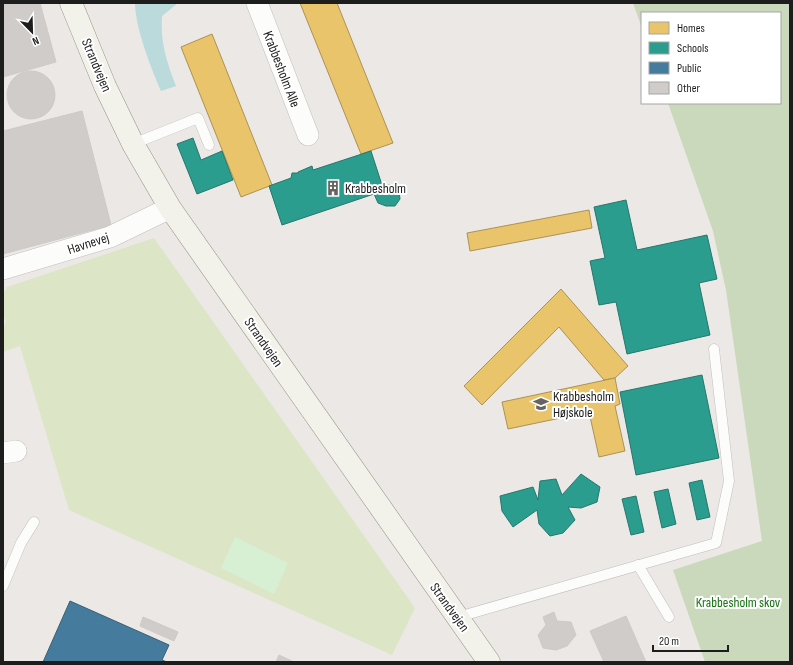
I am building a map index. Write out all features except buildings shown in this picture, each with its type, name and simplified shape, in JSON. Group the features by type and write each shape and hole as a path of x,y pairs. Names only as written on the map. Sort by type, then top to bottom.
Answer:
{"street":[{"name":"Strandvejen","path":"71,3 105,86 133,144 170,208 489,662"},
{"name":"Krabbesholm Alle","path":"257,3 308,135"},
{"name":"Havnevej","path":"3,269 110,236 170,208"}],"lane":[{"path":"133,144 198,118 209,145"},
{"path":"458,617 716,543 728,481 714,349"},
{"path":"3,586 21,543 34,522"},
{"path":"638,565 670,616"}],"green space":[{"name":"Krabbesholm skov","path":"633,3 790,3 790,662 705,662 673,570 762,541 726,290 713,231 668,104 781,104 781,12 641,12 641,25"},
{"path":"154,238 415,608 392,655 69,510 20,346 3,352 3,329 6,322 2,309 3,295 7,287"},
{"path":"235,537 288,563 274,594 221,568"}],"water":[{"path":"135,3 178,3 162,16 163,44 176,86 161,91 148,59 138,24"}],"place":[{"name":"Krabbesholm","path":"333,188"},
{"name":"Krabbesholm Højskole","path":"541,404"}]}
